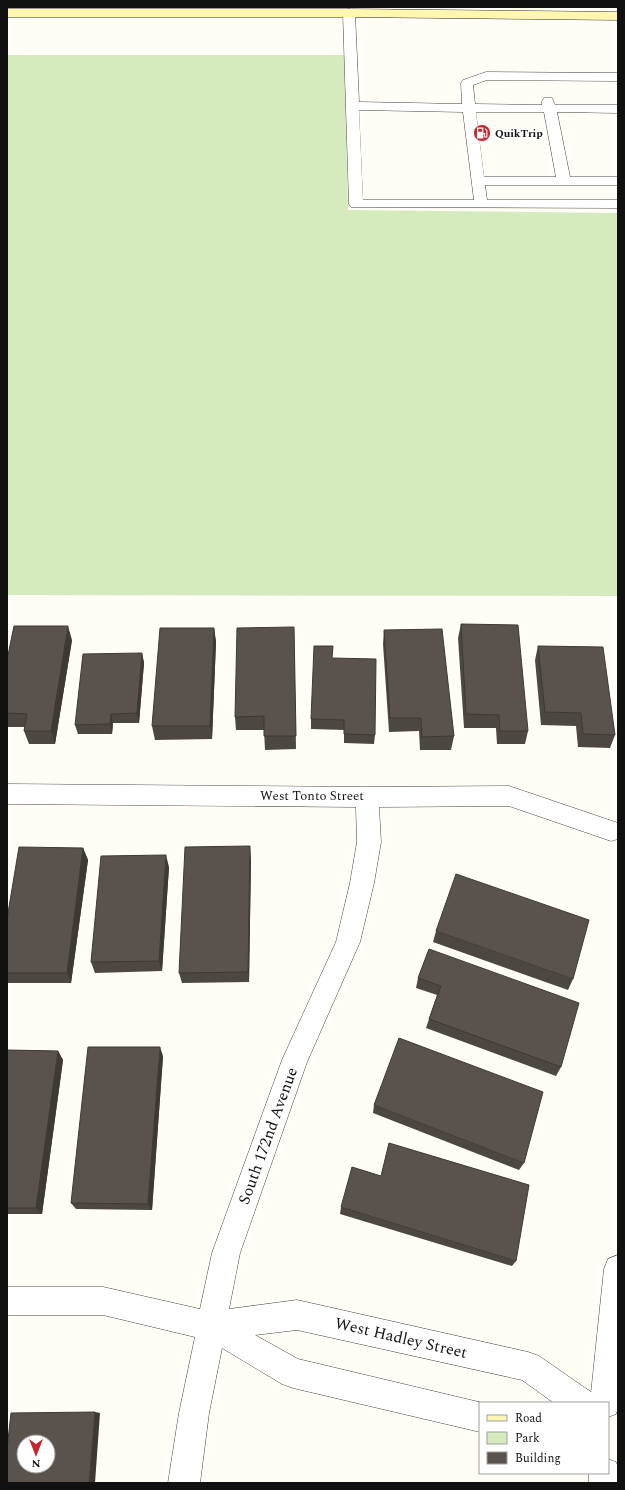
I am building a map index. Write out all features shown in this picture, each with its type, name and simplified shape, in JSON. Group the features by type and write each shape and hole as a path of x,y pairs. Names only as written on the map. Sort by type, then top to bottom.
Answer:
{"main road":[{"path":"7,13 349,13 618,16"}],"street":[{"name":"West Tonto Street","path":"7,794 367,797 509,796 611,831"},
{"name":"South 172nd Avenue","path":"184,1483 194,1413 226,1253 295,1060 348,942 362,882 369,842 367,797"},
{"path":"605,1402 618,1269"},
{"name":"West Hadley Street","path":"7,1301 103,1301 211,1326 293,1373 479,1417"},
{"name":"West Hadley Street","path":"211,1326 297,1315 528,1367 579,1402"}],"lane":[{"path":"349,13 356,204 618,204"},
{"path":"481,204 467,84 486,76 518,80 598,80 618,77"},
{"path":"352,106 469,108 522,104 578,104 609,106"},
{"path":"549,105 564,181"},
{"path":"478,181 618,181"}],"green space":[{"path":"7,55 344,55 348,210 618,213 618,596 7,595"}],"building":[{"path":"461,624 518,625 528,731 500,731 499,715 466,714"},
{"path":"14,626 68,626 51,731 24,731 27,714 7,713 7,660"},
{"path":"294,627 296,736 264,736 264,716 235,717 237,628"},
{"path":"160,628 214,628 210,726 152,726"},
{"path":"442,629 454,736 422,737 421,718 390,718 384,630"},
{"path":"314,646 333,646 332,658 376,659 375,735 344,734 344,720 311,719"},
{"path":"538,646 603,647 615,735 583,734 581,713 545,712"},
{"path":"142,653 137,713 111,714 110,724 75,725 83,654"},
{"path":"250,846 248,972 179,973 185,847"},
{"path":"19,847 83,848 67,973 7,973 7,919"},
{"path":"166,855 159,961 91,962 101,856"},
{"path":"456,874 589,920 573,979 436,931"},
{"path":"429,949 579,1003 561,1067 429,1019 441,986 418,978"},
{"path":"399,1038 543,1092 524,1163 374,1105"},
{"path":"88,1047 160,1047 148,1204 71,1203"},
{"path":"7,1050 58,1051 36,1208 7,1208"},
{"path":"389,1143 529,1185 516,1261 341,1207 352,1167 381,1176"},
{"path":"95,1412 89,1483 7,1483 7,1449 11,1413"}],"place":[{"name":"QuikTrip","path":"482,133"}]}
